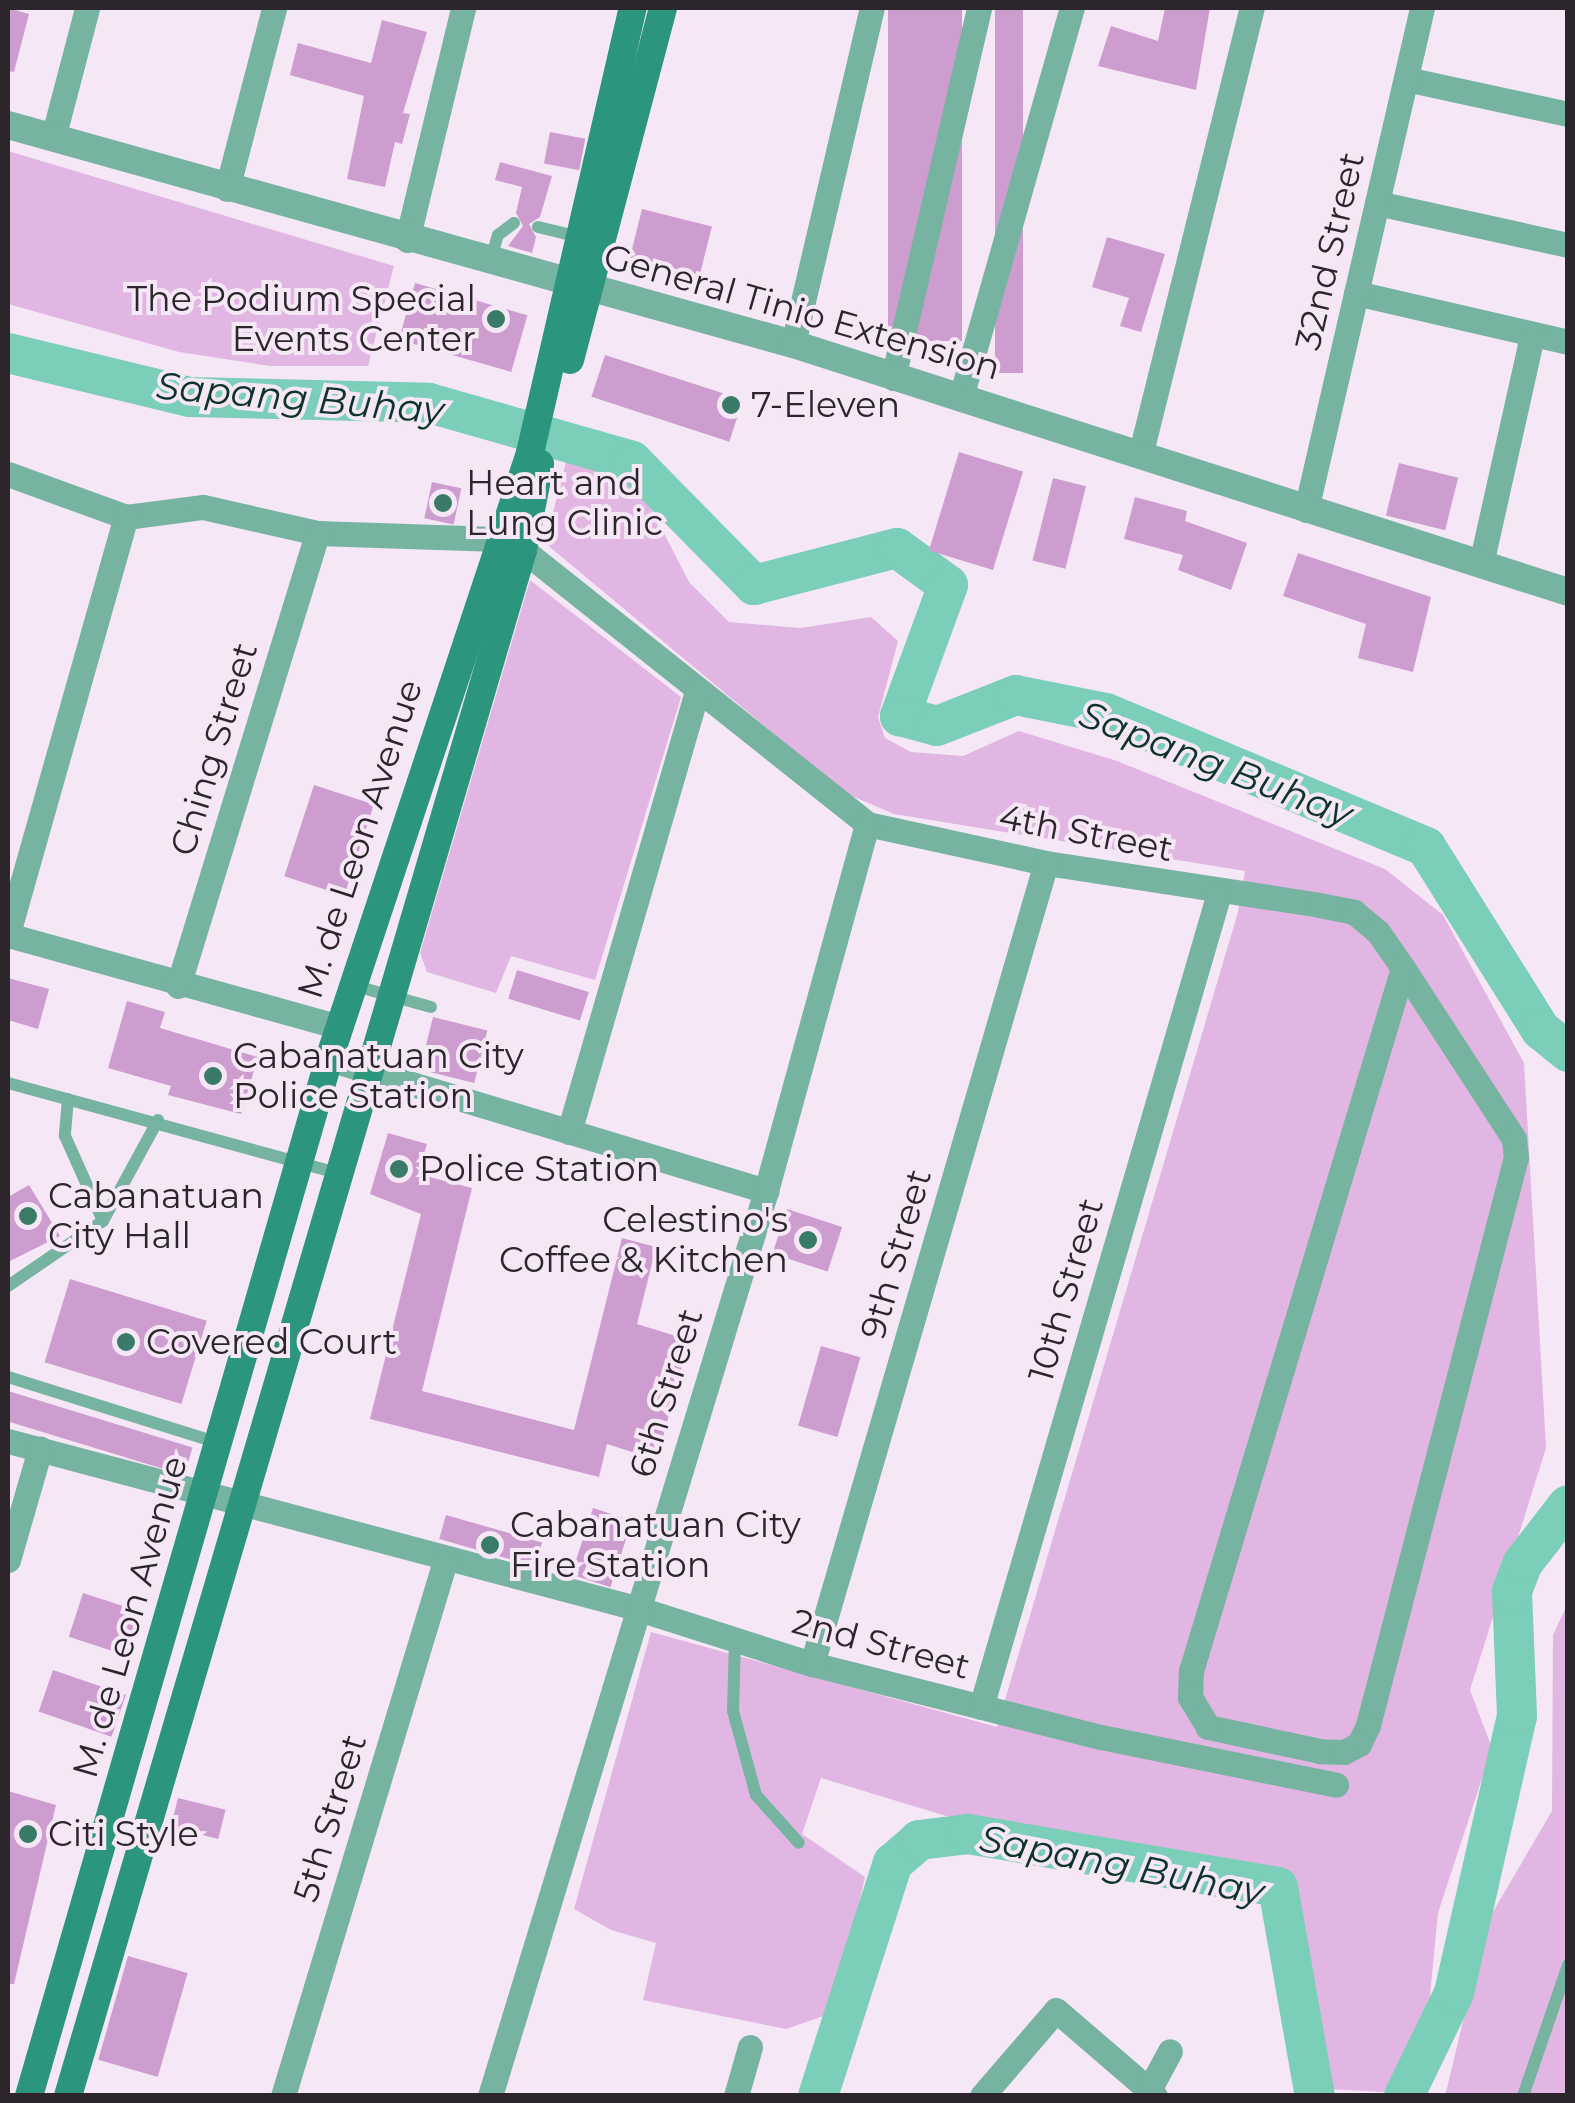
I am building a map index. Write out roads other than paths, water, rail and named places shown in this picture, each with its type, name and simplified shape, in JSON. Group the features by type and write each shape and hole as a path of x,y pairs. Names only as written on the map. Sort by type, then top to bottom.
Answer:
{"main road":[{"name":"M. de Leon Avenue","path":"581,285 580,237 633,8"},
{"name":"M. de Leon Avenue","path":"68,2096 393,996 581,285 664,8"},
{"name":"M. de Leon Avenue","path":"29,2096 338,1027 510,544"}],"street":[{"path":"52,138 87,8"},
{"path":"227,189 274,8"},
{"path":"407,240 464,8"},
{"path":"793,344 872,8"},
{"path":"893,378 979,8"},
{"path":"961,397 1072,8"},
{"path":"1142,452 1252,8"},
{"name":"32nd Street","path":"1306,510 1422,8"},
{"path":"1406,79 1568,114"},
{"name":"General Tinio Extension","path":"8,126 407,240 793,344 1142,452 1306,510 1568,592"},
{"path":"1377,203 1568,245"},
{"path":"1356,293 1568,342"},
{"path":"1482,564 1532,336"},
{"path":"8,474 126,517 203,507 318,533 510,544"},
{"path":"126,517 8,934 178,986 338,1027"},
{"name":"Ching Street","path":"178,986 318,533"},
{"name":"4th Street","path":"510,544 867,824 1046,863 1354,912 1403,968 1514,1139 1516,1157 1499,1236 1359,1744 1344,1752 1320,1750 1208,1727 1190,1697 1192,1672 1403,968"},
{"path":"568,1132 697,690"},
{"name":"6th Street","path":"490,2096 766,1190 867,824"},
{"name":"9th Street","path":"812,1664 1046,863"},
{"name":"10th Street","path":"981,1707 1219,893"},
{"path":"329,1059 766,1190"},
{"name":"2nd Street","path":"8,1441 444,1561 636,1608 812,1664 981,1707 1336,1785"},
{"path":"8,1560 40,1449"},
{"name":"5th Street","path":"283,2096 444,1561"},
{"path":"984,2095 1056,2010 1152,2093 1170,2050"},
{"path":"736,2096 750,2047"}],"lane":[{"path":"491,262 498,235 514,224"},
{"path":"538,226 580,237"},
{"path":"352,986 431,1007"},
{"path":"8,1083 158,1120 340,1174"},
{"path":"68,1099 65,1136 103,1222"},
{"path":"8,1286 103,1222 158,1120"},
{"path":"8,1378 220,1444"},
{"path":"736,1640 732,1710 756,1795 799,1844"},
{"path":"1523,2096 1568,1965"}],"waterway":[{"name":"Sapang Buhay","path":"8,353 190,397 429,403 632,461 754,585 897,548 948,585 900,716 937,726 1016,695 1106,713 1426,847 1541,1030 1568,1052"},
{"name":"Sapang Buhay","path":"1404,2096 1454,1993 1517,1716 1512,1591 1523,1563 1568,1505"},
{"name":"Sapang Buhay","path":"818,2096 893,1863 919,1840 968,1834 1278,1887 1315,2096"}],"place":[{"name":"The Podium Special Events Center","path":"496,319"},
{"name":"7-Eleven","path":"731,405"},
{"name":"Heart and Lung Clinic","path":"443,503"},
{"name":"Cabanatuan City Police Station","path":"213,1076"},
{"name":"Police Station","path":"399,1169"},
{"name":"Cabanatuan City Hall","path":"28,1216"},
{"name":"Celestino's Coffee & Kitchen","path":"808,1240"},
{"name":"Covered Court","path":"126,1342"},
{"name":"Cabanatuan City Fire Station","path":"490,1545"},
{"name":"Citi Style","path":"28,1834"}]}
